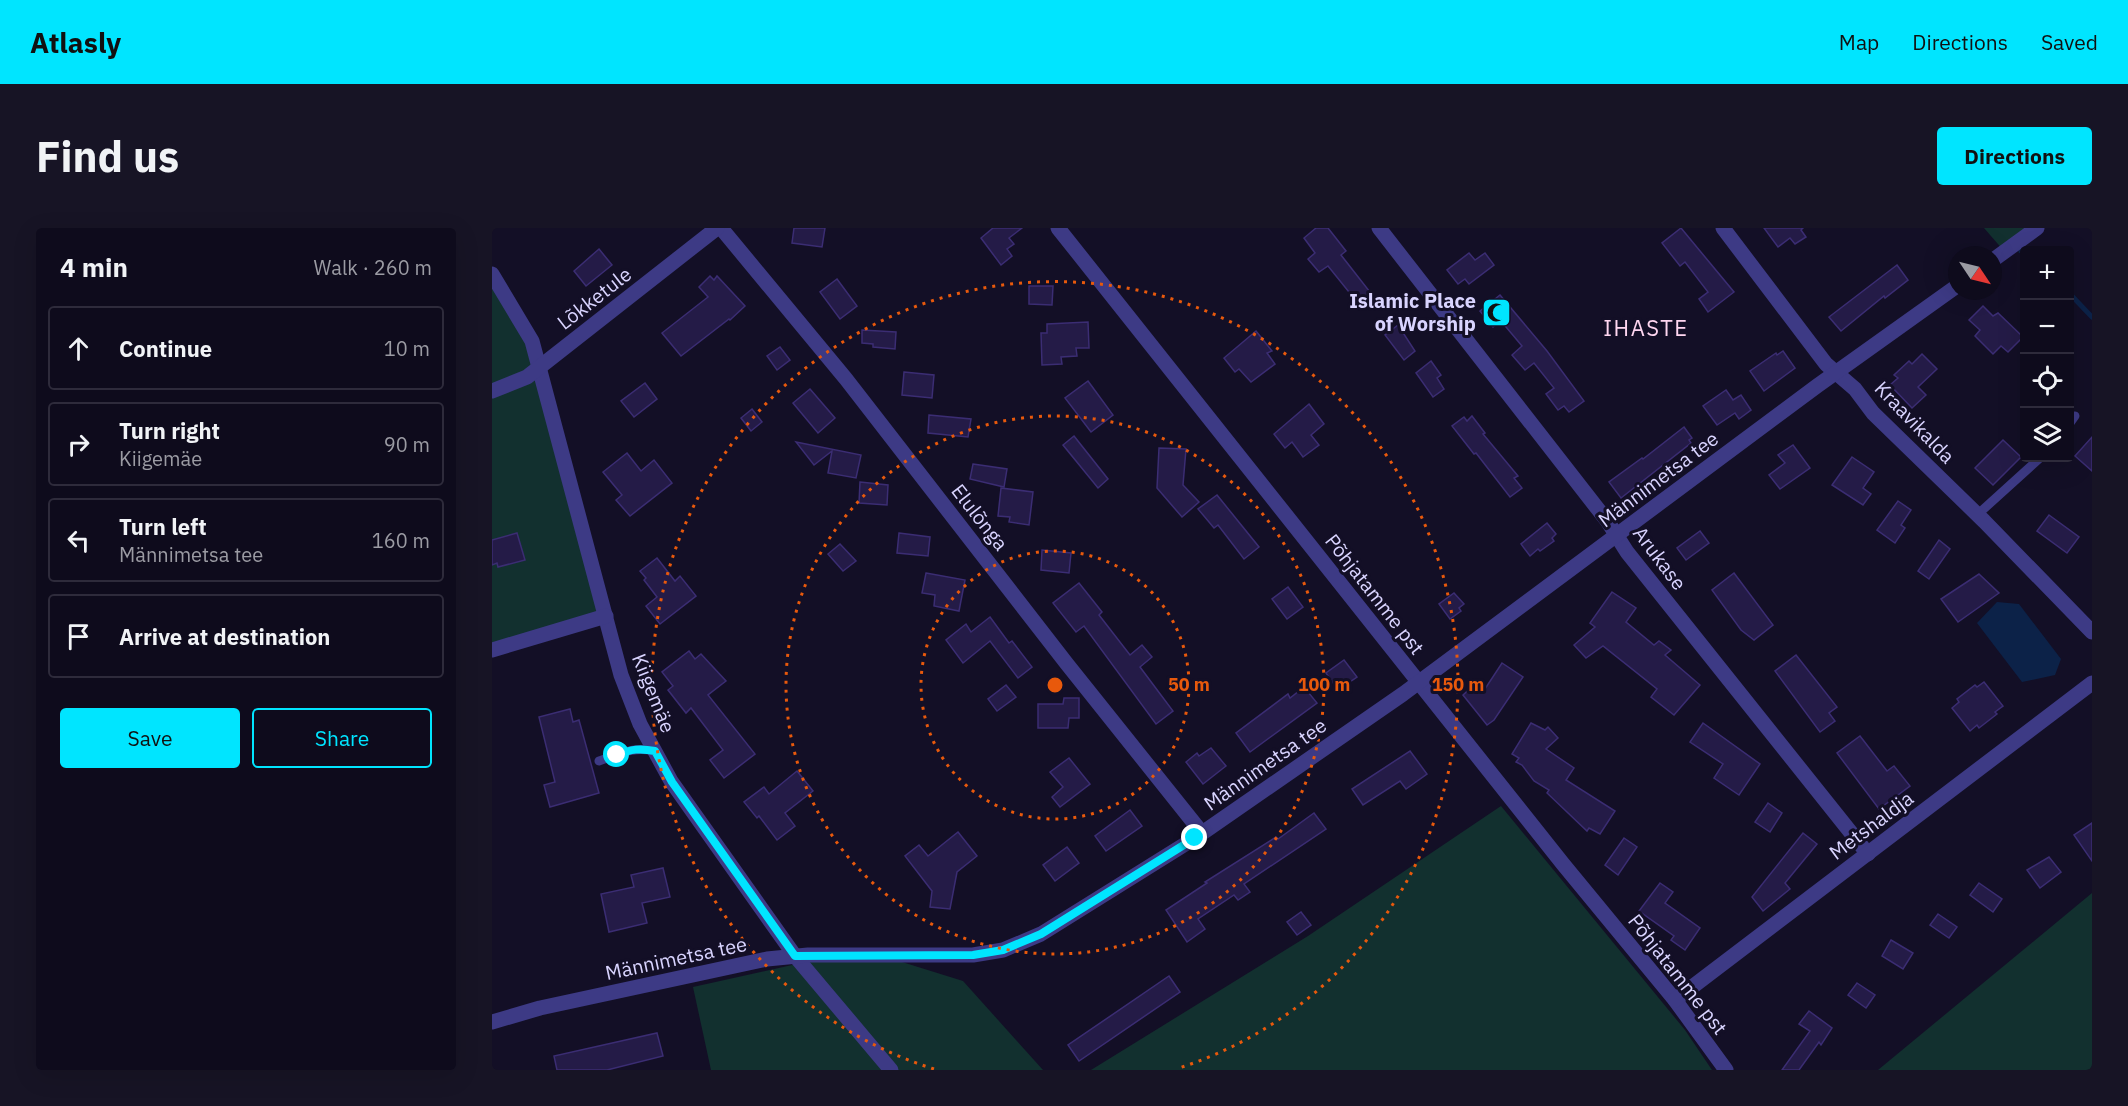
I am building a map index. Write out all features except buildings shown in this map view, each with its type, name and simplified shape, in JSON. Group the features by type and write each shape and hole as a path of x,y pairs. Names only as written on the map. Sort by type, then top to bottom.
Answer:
{"street":[{"name":"Lõkketule","path":"492,391 527,377 719,228"},
{"name":"Elulõnga","path":"719,228 846,379 1053,646 1202,833"},
{"name":"Põhjatamme pst","path":"1058,228 1563,864 1675,1000 1726,1070"},
{"name":"Arukase","path":"1379,228 1634,561 1868,854"},
{"name":"Kraavikalda","path":"1723,228 1826,364 1855,389 1873,413 2092,632"},
{"path":"2002,253 2037,228"},
{"name":"Kiigemäe","path":"492,274 532,341 621,675 640,724 672,782 795,956 891,1070"},
{"name":"Männimetsa tee","path":"492,1022 540,1008 767,960 795,956 973,955 1003,950 1041,934 1202,833 1419,683 1948,292"},
{"path":"492,650 606,616"},
{"name":"Metshaldja","path":"1675,1000 2092,683"}],"lane":[{"path":"1977,515 2036,462"},
{"path":"599,761 630,750 642,748 655,751"}],"green space":[{"path":"1984,228 2035,228 2004,251"},
{"path":"492,282 528,341 536,366 492,386"},
{"path":"539,373 607,616 492,650 492,395"},
{"path":"1501,806 1685,1030 1712,1070 1091,1070 1308,936"},
{"path":"2092,893 2092,1070 1878,1070"},
{"path":"810,961 902,962 963,981 1043,1070 711,1070 693,987"}],"water":[{"path":"1997,602 2019,604 2061,659 2055,675 2022,682 1977,623"}],"waterway":[{"path":"2074,298 2092,317"}],"place":[{"name":"Islamic Place of Worship","path":"1497,312"}],"district":[{"name":"IHASTE","path":"1646,327"}],"route":[{"path":"617,755 642,748 655,751 672,782 795,956 808,954 973,955 1003,950 1041,934 1195,838"}]}
